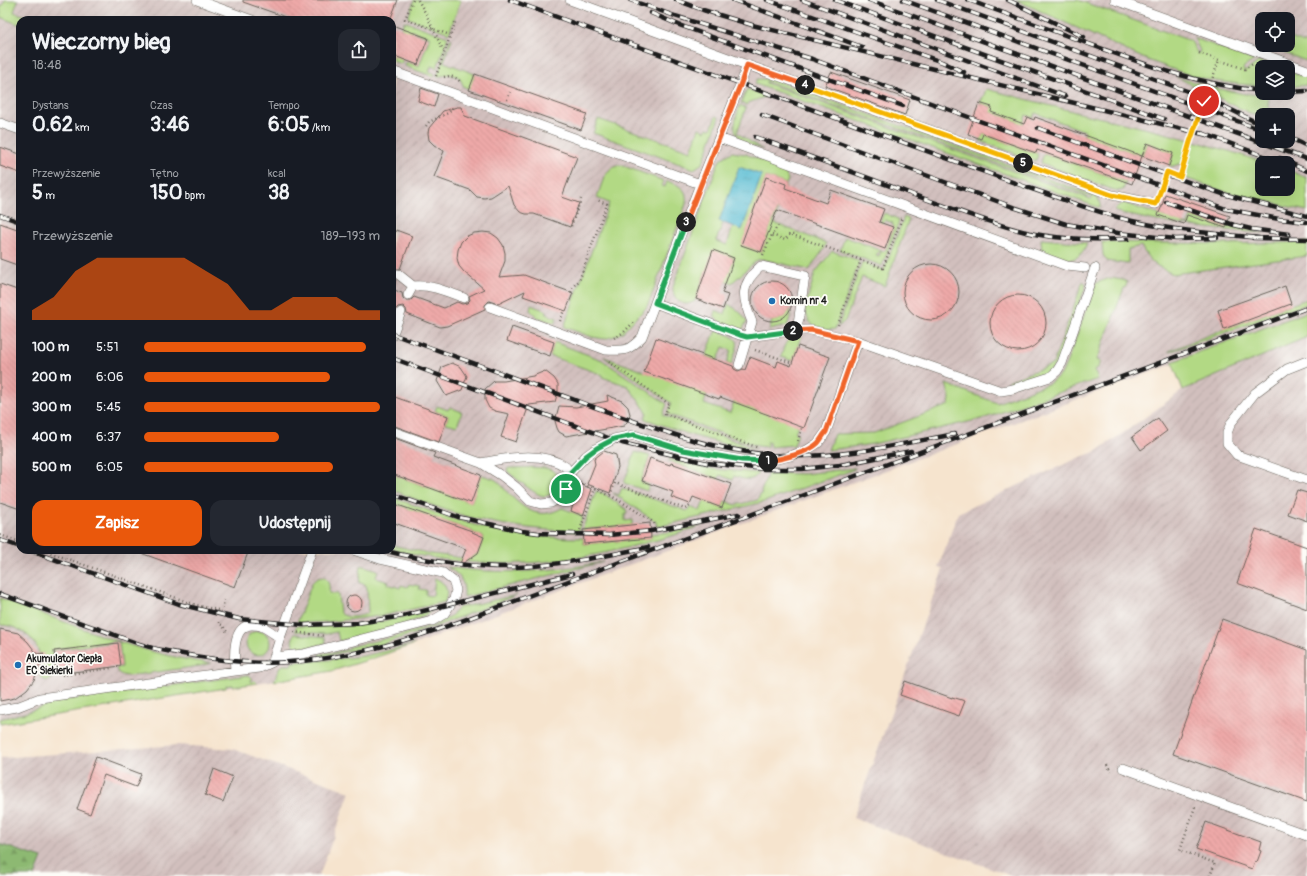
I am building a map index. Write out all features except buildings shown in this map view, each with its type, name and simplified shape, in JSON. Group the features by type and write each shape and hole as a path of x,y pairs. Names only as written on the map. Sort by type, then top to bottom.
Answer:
{"lane":[{"path":"197,0 241,16"},
{"path":"570,0 747,65 1112,195 1156,204"},
{"path":"1115,0 1307,70"},
{"path":"490,307 606,350 625,351 634,346 642,337 747,65"},
{"path":"396,72 700,184"},
{"path":"0,124 16,129"},
{"path":"719,138 1067,266 1085,268"},
{"path":"739,365 752,322 746,307 743,290 753,273 761,266 805,276 797,330"},
{"path":"655,303 747,337 797,330 811,330 858,341 1001,391 1013,389 1050,377 1056,371 1062,363 1095,268"},
{"path":"398,274 413,286 431,286 464,298"},
{"path":"408,295 413,286"},
{"path":"396,325 401,312"},
{"path":"396,432 481,463 502,476 530,501 541,504 551,503 561,497 566,489 569,477 586,456 614,439 634,435 674,448 717,457 767,462 807,450 818,443 826,432 858,341"},
{"path":"1307,361 1287,369 1255,393 1231,423 1227,433 1227,443 1237,454 1307,480"},
{"path":"481,463 514,457 533,457 558,461 566,467 569,477"},
{"path":"0,710 17,707 40,698 260,668 273,662 280,638 311,554"},
{"path":"274,657 303,654 432,621 444,614 454,599 456,590 453,581 443,573 380,559 365,554"},
{"path":"235,671 234,649 242,629 247,625 260,625 280,638"},
{"path":"1123,768 1307,835"}],"path":[{"path":"412,0 405,19 450,35"},
{"path":"418,0 434,29 443,50 445,51"},
{"path":"435,78 456,20"},
{"path":"1199,53 1245,69 1255,62"},
{"path":"1156,204 1167,172 1180,177 1190,142 1219,60"},
{"path":"506,105 510,92"},
{"path":"426,126 429,122 448,113 454,106 459,104"},
{"path":"572,226 581,199"},
{"path":"571,292 573,286 579,281 607,204 597,200"},
{"path":"772,235 785,240 790,234 883,268 902,218 896,216"},
{"path":"762,259 778,225"},
{"path":"836,330 861,260"},
{"path":"558,326 564,310"},
{"path":"610,339 617,337 635,322"},
{"path":"744,346 790,362"},
{"path":"608,362 669,404 665,414 758,448 766,449"},
{"path":"796,446 802,428"},
{"path":"569,477 610,495 654,523 655,527"},
{"path":"610,495 615,483 685,509 690,506"},
{"path":"580,530 595,489"},
{"path":"0,535 16,541"},
{"path":"53,554 196,605 222,611 224,600"},
{"path":"294,632 327,636"},
{"path":"62,675 112,668"},
{"path":"1196,805 1180,850 1215,862 1210,876"}],"shaded area":[{"path":"0,0 1307,0 1307,876 1012,876 853,818 943,569 938,568 958,513 1078,458 1095,452 1129,429 1183,390 1173,364 415,644 332,671 0,724"},
{"path":"178,745 233,749 350,792 319,876 35,876 42,858 0,844 1,758"}],"green space":[{"path":"5,0 18,0 14,12 26,16 16,16 16,23 0,17 0,6 2,7"},
{"path":"414,0 461,0 449,33 408,18"},
{"path":"1016,0 1078,0 1191,41 1198,54 1200,51 1194,38 1255,60 1244,67 1243,70 1246,71 1255,64 1255,85 1209,80 1186,74 1145,59"},
{"path":"404,21 448,37 437,68 431,66 429,71 435,74 434,77 405,66 406,62 419,66 430,37 412,31 401,59 403,60 401,64 396,62 396,42"},
{"path":"450,39 452,39 444,62 475,74 470,89 464,87 459,77 449,74 437,77"},
{"path":"1295,40 1307,44 1306,61 1281,52 1295,52"},
{"path":"1295,74 1307,78 1307,85 1295,86"},
{"path":"1176,77 1220,89 1255,94 1255,100 1269,100 1268,108 1255,108 1255,116"},
{"path":"757,79 771,79 1092,195 1099,201 1100,208 755,84","holes":["766,81 1092,197 1091,199 766,83"]},
{"path":"747,89 767,96 748,103 747,105 741,103"},
{"path":"986,89 1169,134 1255,160 1255,196 1295,196 1295,173 1307,178 1307,211 1226,192 1182,177 1186,164 1169,166 1173,153 1147,143 1142,156 1084,135 1085,131 1035,113 1033,118 1026,115 1023,124 991,112 992,107 980,103"},
{"path":"740,105 746,108 737,133 763,150 746,143 737,135 735,124"},
{"path":"716,116 719,117 703,163 694,169 593,133 598,119 691,151 699,128 706,131 707,128 711,129"},
{"path":"983,134 1036,153 1038,155 1036,161 980,141"},
{"path":"732,152 745,154 783,168 788,179 774,223 826,243 824,249 809,270 762,259 757,260 732,283 705,273 695,301 686,304 679,302 676,299 673,287 721,159","holes":["739,167 761,175 742,229 733,226 727,245 716,241 723,223 720,221","766,177 786,184 761,252 742,245","713,251 734,258 729,272"]},
{"path":"1044,153 1126,182 1123,190 1118,191 1111,189 1041,163"},
{"path":"617,165 621,165 664,181 662,186 665,187 667,181 679,186 686,194 686,204 646,308 623,332 604,339 592,337 564,327 609,203 597,198 606,174"},
{"path":"1124,203 1188,225 1191,217 1226,228 1228,224 1263,233 1169,223 1114,211"},
{"path":"884,213 896,218 899,222 882,266 840,250 845,237 880,250 876,255 879,256 881,251 883,252 886,249 894,226 892,225 893,223 885,220 883,223 880,222"},
{"path":"904,217 909,219 885,286 862,277 845,321 838,327 862,262 884,270"},
{"path":"1041,239 1087,243 1079,256 1068,260 1042,252"},
{"path":"1102,242 1231,244 1307,242 1307,256 1173,274 1154,263 1147,256 1141,246 1128,249 1128,264 1107,261 1103,255"},
{"path":"832,251 858,260 859,263 835,329 827,330 814,326 809,321 805,311 815,273"},
{"path":"1110,278 1127,282 1097,360 1101,362 1098,368 1094,370 1098,379 985,418 873,444 828,450 834,434 874,433 949,405 950,398 946,384 997,403 1050,383 1062,373 1096,283"},
{"path":"1083,281 1086,285 1059,359 1055,366 1045,374 1025,382 1016,384 1008,381 1053,364"},
{"path":"1307,299 1307,304 1169,352 1224,329"},
{"path":"728,304 739,311 747,321 742,330 723,324 716,318 715,310 725,314"},
{"path":"531,305 547,311 546,314 557,318 555,323 537,317 530,310"},
{"path":"790,310 791,315 787,326 769,330 772,321 782,318"},
{"path":"1307,312 1307,337 1183,390 1172,362"},
{"path":"718,331 736,339 737,346 731,365 727,363 731,350 723,347 718,360 706,356 715,332"},
{"path":"801,337 793,361 781,357 786,342 791,338"},
{"path":"554,342 602,360 667,404 663,415 757,449 724,444 694,436 645,419 647,412 628,386 602,377 603,375 550,356"},
{"path":"604,357 707,394 704,404 730,413 734,402 798,425 795,433 798,434 794,445 770,447 769,442 767,442 767,447 757,446 667,414 671,403"},
{"path":"437,406 448,410 450,407 462,412 457,426 446,423 448,416 435,411"},
{"path":"635,452 650,456 641,482 649,485 647,491 624,483"},
{"path":"670,459 713,469 758,473 751,479 744,479 734,476 733,480 720,475 718,479 669,461"},
{"path":"535,467 549,469 557,476 558,481 555,491 546,496 540,495 528,488 508,472 507,469"},
{"path":"855,468 764,502 657,527 656,522 613,493 619,495 622,488 687,511 690,507 700,511 704,501 722,508 725,501 736,505 758,500 760,494 762,494 761,492 768,473 804,474"},
{"path":"396,475 471,503 481,475 483,475 496,480 519,504 532,511 546,513 562,508 583,516 578,532 527,528 489,522 445,510 396,492"},
{"path":"596,491 603,493 626,509 627,514 625,514 625,521 632,520 632,525 582,530"},
{"path":"396,498 482,527 525,535 583,538 584,544 651,538 651,534 670,532 702,525 684,532 630,547 582,557 535,562 464,562 422,556 396,550 396,546 468,560 478,553 484,537 472,531 396,504"},
{"path":"603,562 464,597 464,587 461,579 456,573 447,567 506,572 545,570"},
{"path":"361,565 378,570 376,578 389,582 388,584 400,588 401,585 408,587 409,584 420,586 419,589 426,590 426,595 433,596 435,578 442,582 446,587 447,594 445,602 381,616 329,622 297,623 312,583 320,577 327,580 329,593 338,594 340,613 346,616 354,617 368,613 367,588 365,584 359,583"},
{"path":"517,595 437,626 383,644 320,657 319,654 349,649 349,647 393,637 435,625 451,616 458,608"},
{"path":"0,598 118,641 52,650 55,676 50,680 43,680 40,676 40,657 35,644 20,630 13,627 0,625"},
{"path":"433,610 400,626 339,641 337,632 326,634 295,631 296,626 349,626 389,620"},
{"path":"258,631 266,635 270,643 266,651 258,655 250,651 246,643 250,635"},
{"path":"294,634 325,637 326,643 310,647 294,646 292,642"},
{"path":"119,641 157,653 211,663 200,666 124,676 119,673 116,668 122,667"},
{"path":"415,644 332,671 274,681 280,667 282,665 291,665 292,662 364,656"},
{"path":"249,675 253,679 250,681 252,682 254,680 257,683 233,687 233,685 226,686 226,688 0,724 0,719 25,713 58,701"},
{"path":"0,844 42,858 35,876 0,876"}],"water":[{"path":"739,167 762,175 742,230 719,221"}],"railway":[{"path":"510,0 1095,211 1123,219 1167,228 1259,238"},
{"path":"630,0 675,16 812,59 974,119 1226,209 1279,219 1307,222"},
{"path":"676,0 752,25 1207,135"},
{"path":"733,0 862,47"},
{"path":"767,0 942,62 964,72"},
{"path":"802,0 1065,96"},
{"path":"835,0 1164,119"},
{"path":"869,0 1307,159"},
{"path":"903,0 1255,127"},
{"path":"937,0 1209,99 1255,122"},
{"path":"968,0 1174,73 1217,84 1255,90"},
{"path":"1008,0 1084,37"},
{"path":"651,13 679,25 903,106"},
{"path":"1295,92 1307,91"},
{"path":"762,115 1013,207 1066,224 1118,233 1176,239 1217,238"},
{"path":"1038,128 1223,194 1307,216"},
{"path":"1202,133 1264,156"},
{"path":"755,137 959,211 1019,230 1046,236 1069,238 1128,239"},
{"path":"1295,140 1307,146"},
{"path":"1295,165 1307,171"},
{"path":"1166,202 1234,225 1251,229 1289,234"},
{"path":"0,215 16,221"},
{"path":"1253,238 1307,239"},
{"path":"0,594 141,645 190,655 245,662 283,662 321,659 359,652 395,643 468,619 1307,308"},
{"path":"396,335 656,429 733,450 787,456 829,455 871,450 955,434"},
{"path":"396,359 622,443 707,463 764,469 802,469 840,465 911,451"},
{"path":"396,495 458,517 538,533 609,535 651,531 739,514"},
{"path":"0,540 16,546"},
{"path":"396,553 466,565 518,567 600,557 648,547"},
{"path":"39,554 179,604 239,619 303,625 358,623 403,616 572,574"}],"place":[{"name":"Komin nr 4","path":"772,301"},
{"name":"Akumulator Ciepła EC Siekierki","path":"18,665"}],"route":[{"path":"566,489 569,479 568,475 586,456 614,439 634,435 674,448 717,457 767,462 807,450 818,443 826,432 858,341 811,330 797,330 747,337 655,303 747,65 1112,195 1156,204 1167,172 1180,177 1204,101"}]}
